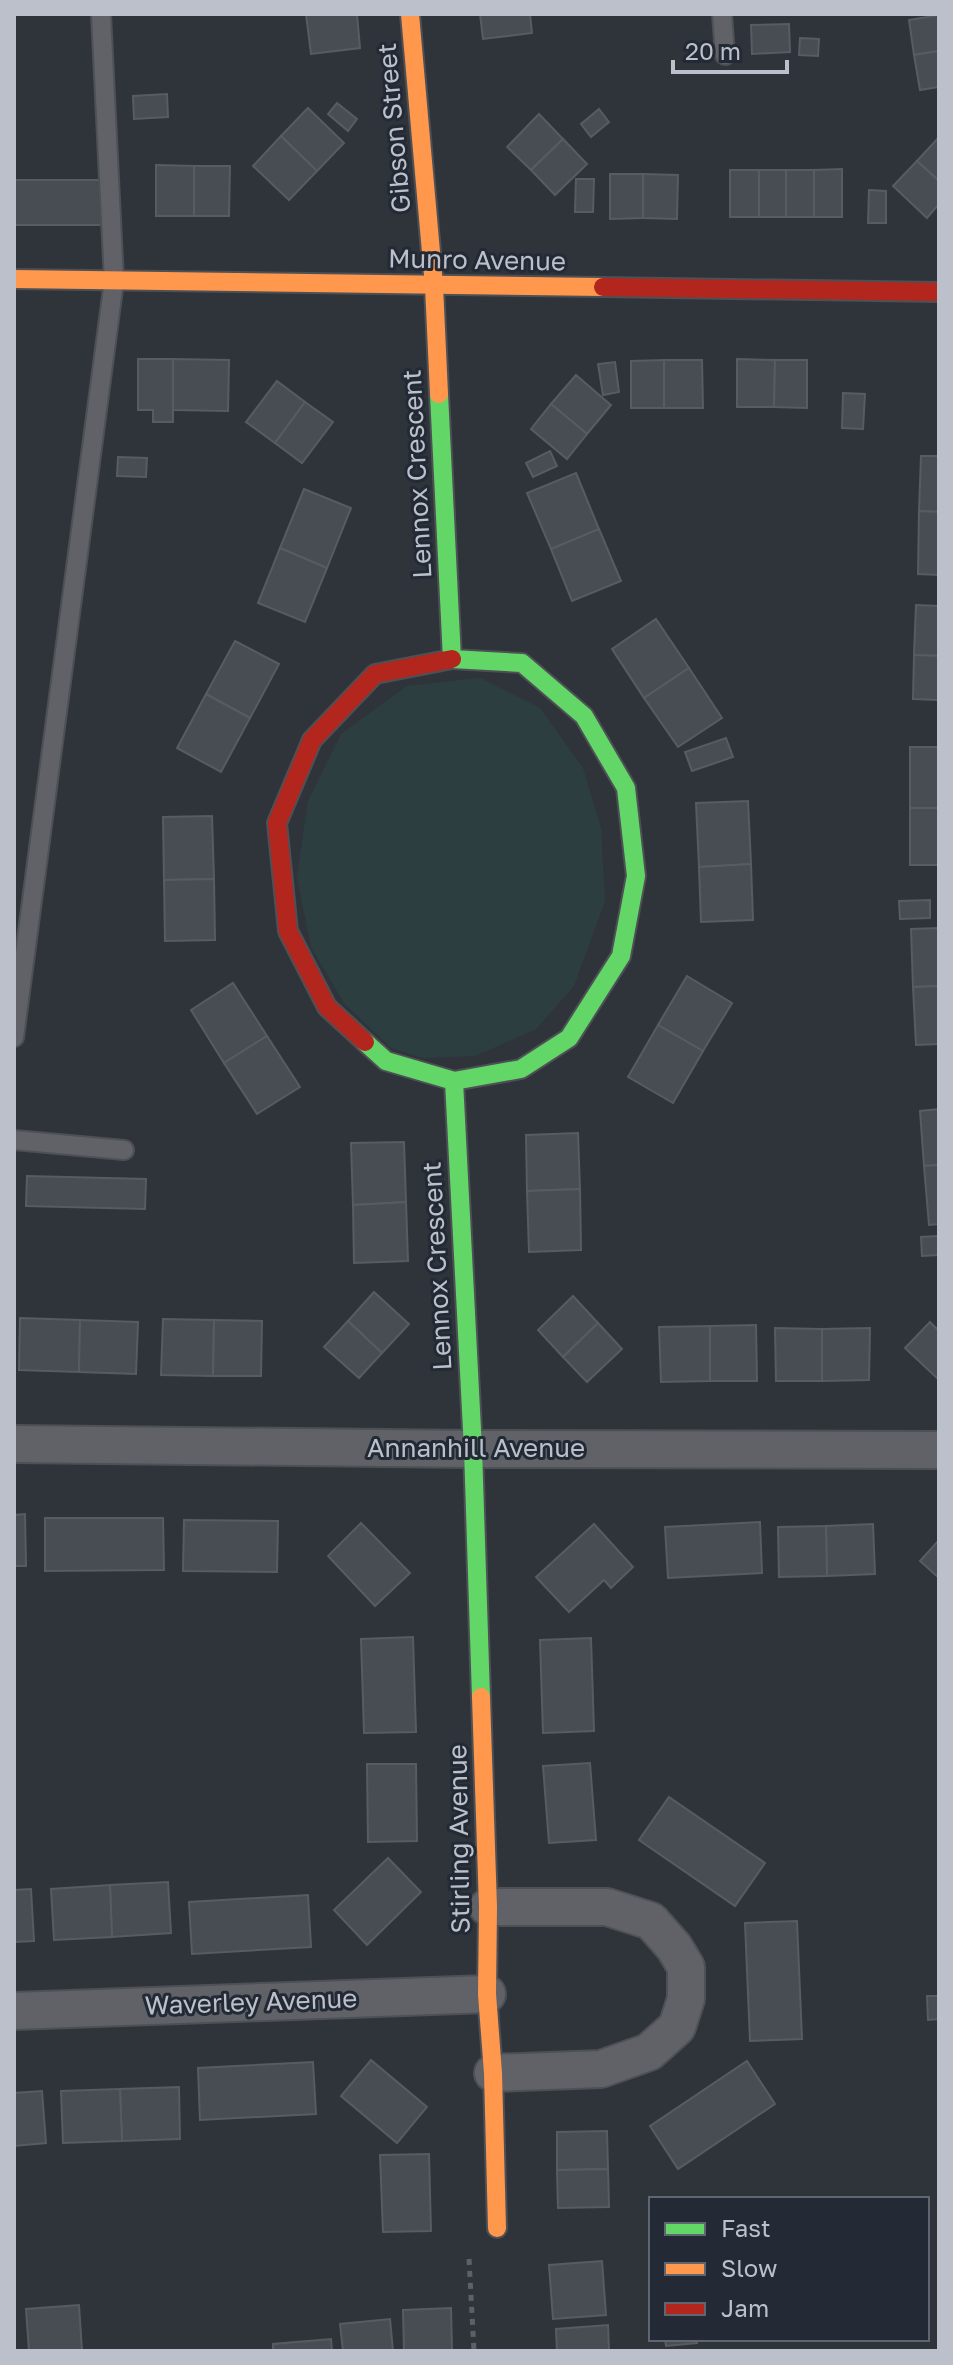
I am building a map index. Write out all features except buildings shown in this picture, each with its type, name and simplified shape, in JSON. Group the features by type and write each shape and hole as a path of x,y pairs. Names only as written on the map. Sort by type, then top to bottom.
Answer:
{"street":[{"name":"Gibson Street","path":"410,14 434,286"},
{"name":"Munro Avenue","path":"14,279 939,292"},
{"name":"Lennox Crescent","path":"434,286 452,659"},
{"path":"452,659 522,663 584,716 626,788 636,876 621,956 569,1038 521,1069 454,1081 386,1061 327,1007 288,931 277,823 312,740 375,674 452,659"},
{"name":"Lennox Crescent","path":"454,1081 473,1449"},
{"name":"Annanhill Avenue","path":"14,1444 939,1450"},
{"name":"Stirling Avenue","path":"473,1449 488,1907 487,1994 493,2073 497,2228"},
{"path":"488,1907 607,1907 651,1921 674,1947 686,1967 686,1999 677,2027 649,2052 601,2069 493,2073"},
{"name":"Waverley Avenue","path":"14,2011 487,1994"}],"lane":[{"path":"14,1037 114,281 101,14"},
{"path":"722,14 725,55"},
{"path":"14,1140 124,1150"}],"path":[{"path":"474,2351 468,2237 497,2228"}],"shaded area":[{"path":"480,678 540,708 583,768 601,828 605,901 574,986 536,1029 475,1056 422,1058 391,1048 344,1003 311,947 297,877 308,801 341,734 407,686"}],"traffic: fast":[{"path":"439,394 452,659 522,663 584,716 626,788 636,876 621,956 569,1038 521,1069 454,1081"},
{"path":"365,1042 386,1061 454,1081 473,1449 481,1697"}],"traffic: slow":[{"path":"410,14 434,286 439,394"},
{"path":"14,279 603,287"},
{"path":"481,1697 488,1907 487,1994 493,2073 497,2228"}],"traffic: jam":[{"path":"603,287 939,292"},
{"path":"365,1042 327,1007 288,931 277,823 312,740 375,674 452,659"}]}
